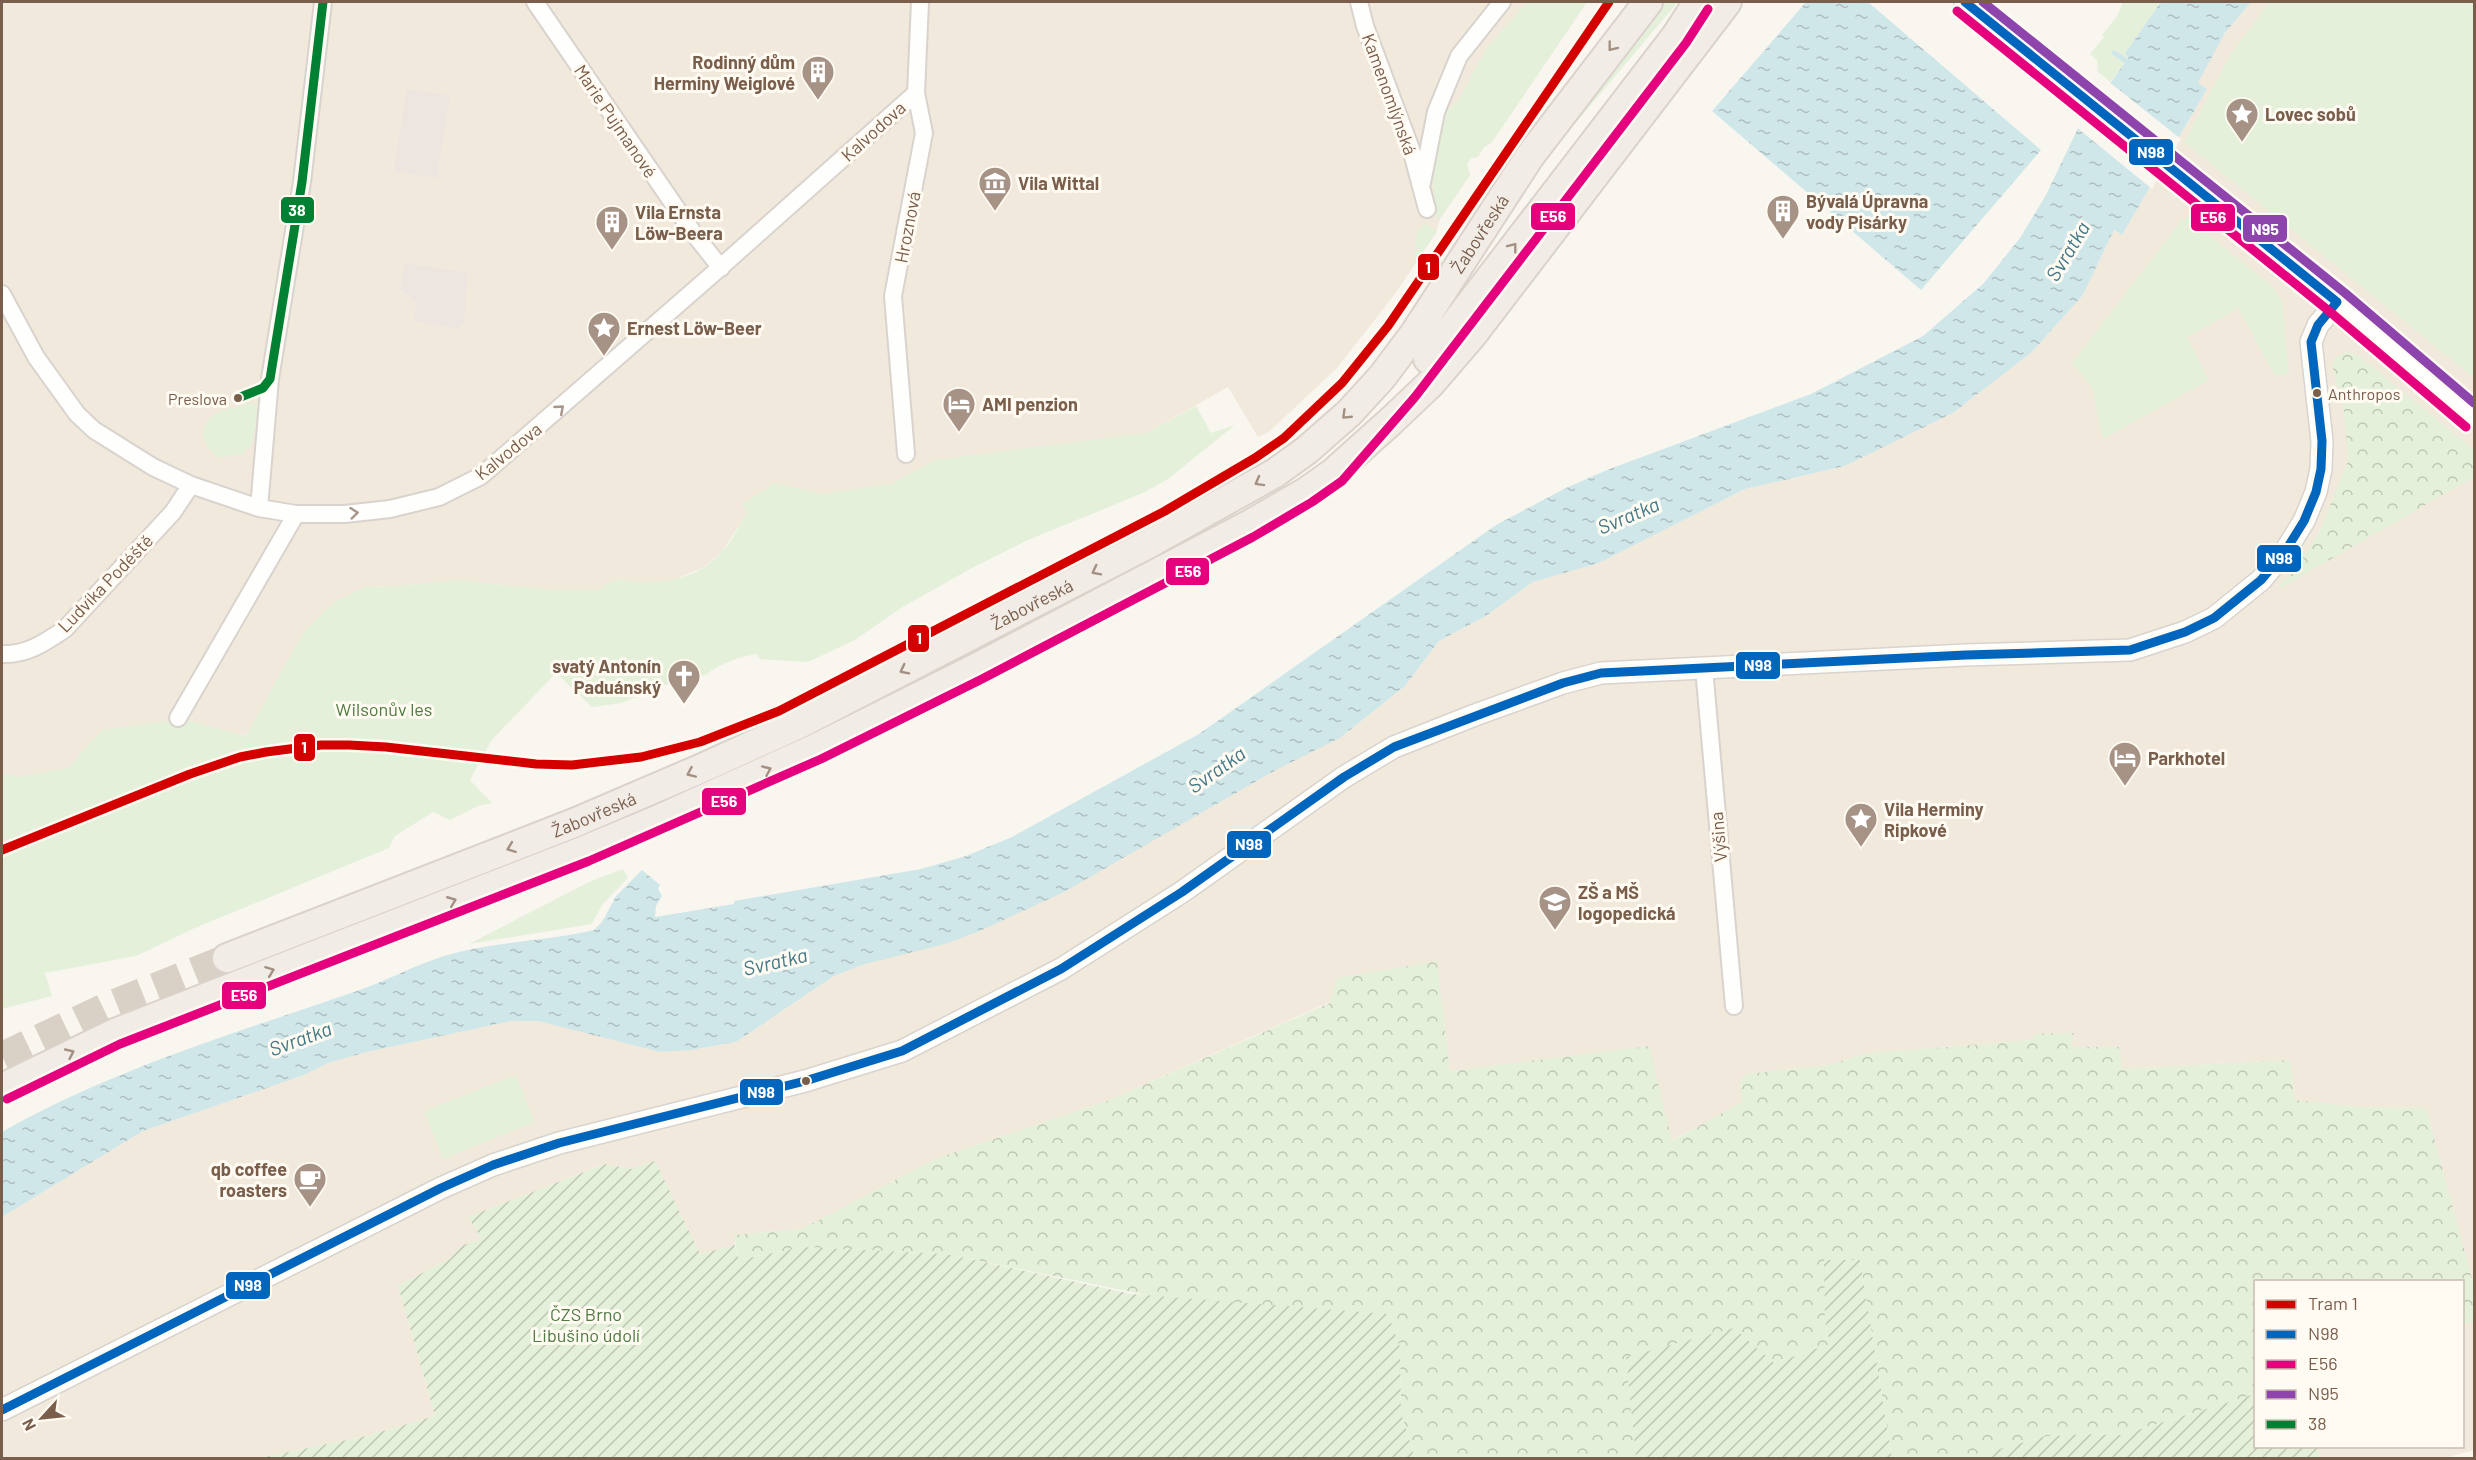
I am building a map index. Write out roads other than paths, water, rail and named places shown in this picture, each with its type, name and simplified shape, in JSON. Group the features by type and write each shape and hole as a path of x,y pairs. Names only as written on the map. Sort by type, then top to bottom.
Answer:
{"highway":[{"name":"Žabovřeská","path":"228,958 574,823 700,770 809,719 1148,544 1275,473 1307,450 1349,413 1382,377 1415,333 1530,156 1648,2"},
{"path":"1415,333 1443,310 1514,213 1586,124 1665,28 1693,2"},
{"path":"1332,473 1405,390 1676,36 1698,2"},
{"name":"Žabovřeská","path":"10,1083 115,1033 585,850 816,748 976,668 1247,526 1306,492 1332,473 1430,384 1473,334 1727,2"}],"street":[{"path":"259,508 270,379 302,182 324,2"},
{"name":"Marie Pujmanové","path":"535,2 693,234 721,268"},
{"name":"Hroznová","path":"906,454 893,297 924,133 916,93 920,2"},
{"name":"Kamenomlýnská","path":"1359,2 1365,26 1412,149 1421,187"},
{"path":"1427,209 1421,187 1436,112 1459,56 1502,2"},
{"path":"1965,2 2337,302 2475,418"},
{"name":"Kalvodova","path":"2,294 36,357 77,414 94,430 153,467 191,485 259,508 296,514 345,514 390,509 439,497 482,476 721,268 916,93"},
{"path":"2,1410 441,1188 493,1165 559,1143 805,1082 903,1051 1061,969 1182,892 1344,777 1394,747 1553,687 1601,673 1966,655 2130,650 2176,635 2214,618 2261,580 2286,550 2304,521 2316,492 2321,469 2322,441 2312,342 2318,325 2337,302"},
{"name":"Ludvíka Podéště","path":"2,654 25,652 64,628 173,512 191,485"},
{"path":"178,717 296,514"},
{"name":"Výšina","path":"1704,668 1734,1006"}],"water":[{"path":"1806,2 1868,2 2041,150 1921,290 1712,111"},
{"name":"Svratka","path":"2161,2 2251,2 2225,33 2198,83 2207,89 2122,235 2114,230 2083,295 2032,352 1953,413 1845,466 1745,489 1599,563 1533,582 1486,616 1439,641 1405,686 1340,738 1276,770 1064,892 980,931 945,944 865,964 834,976 736,1042 691,1050 660,1052 538,1021 511,1021 367,1052 328,1063 304,1075 143,1131 2,1217 2,1132 87,1089 221,1037 368,987 441,957 479,948 594,930 602,922 616,896 642,870 660,885 658,889 662,896 656,906 655,917 921,869 966,856 1012,837 1199,734 1496,525 1566,488 1607,470 1811,394 1923,336 1983,284 2020,238 2046,195 2080,124 2128,58 2125,53"}],"waterway":[{"path":"2114,53 2126,61"}],"tunnel":[{"path":"2,1056 105,1007 227,958"}],"tram line":[{"name":"1","path":"2,850 190,774 240,757 266,752 321,745 349,745 536,764 572,765 641,757 700,742 779,711 1165,511 1255,458 1284,438 1342,383 1388,326 1609,2"}],"place":[{"name":"Rodinný dům Herminy Weiglové","path":"818,101"},
{"name":"Lovec sobů","path":"2242,143"},
{"name":"Vila Wittal","path":"995,212"},
{"name":"Bývalá Úpravna vody Pisárky","path":"1783,240"},
{"name":"Vila Ernsta Löw-Beera","path":"612,251"},
{"name":"Ernest Löw-Beer","path":"604,357"},
{"name":"Anthropos","path":"2317,393"},
{"name":"Preslova","path":"238,398"},
{"name":"AMI penzion","path":"959,433"},
{"name":"svatý Antonín Paduánský","path":"684,705"},
{"name":"Parkhotel","path":"2125,787"},
{"name":"Vila Herminy Ripkové","path":"1861,848"},
{"name":"ZŠ a MŠ logopedická","path":"1555,931"},
{"name":"qb coffee roasters","path":"310,1208"}],"park label":[{"name":"Wilsonův les","path":"384,709"},
{"name":"ČZS Brno Libušino údolí","path":"586,1324"}]}
